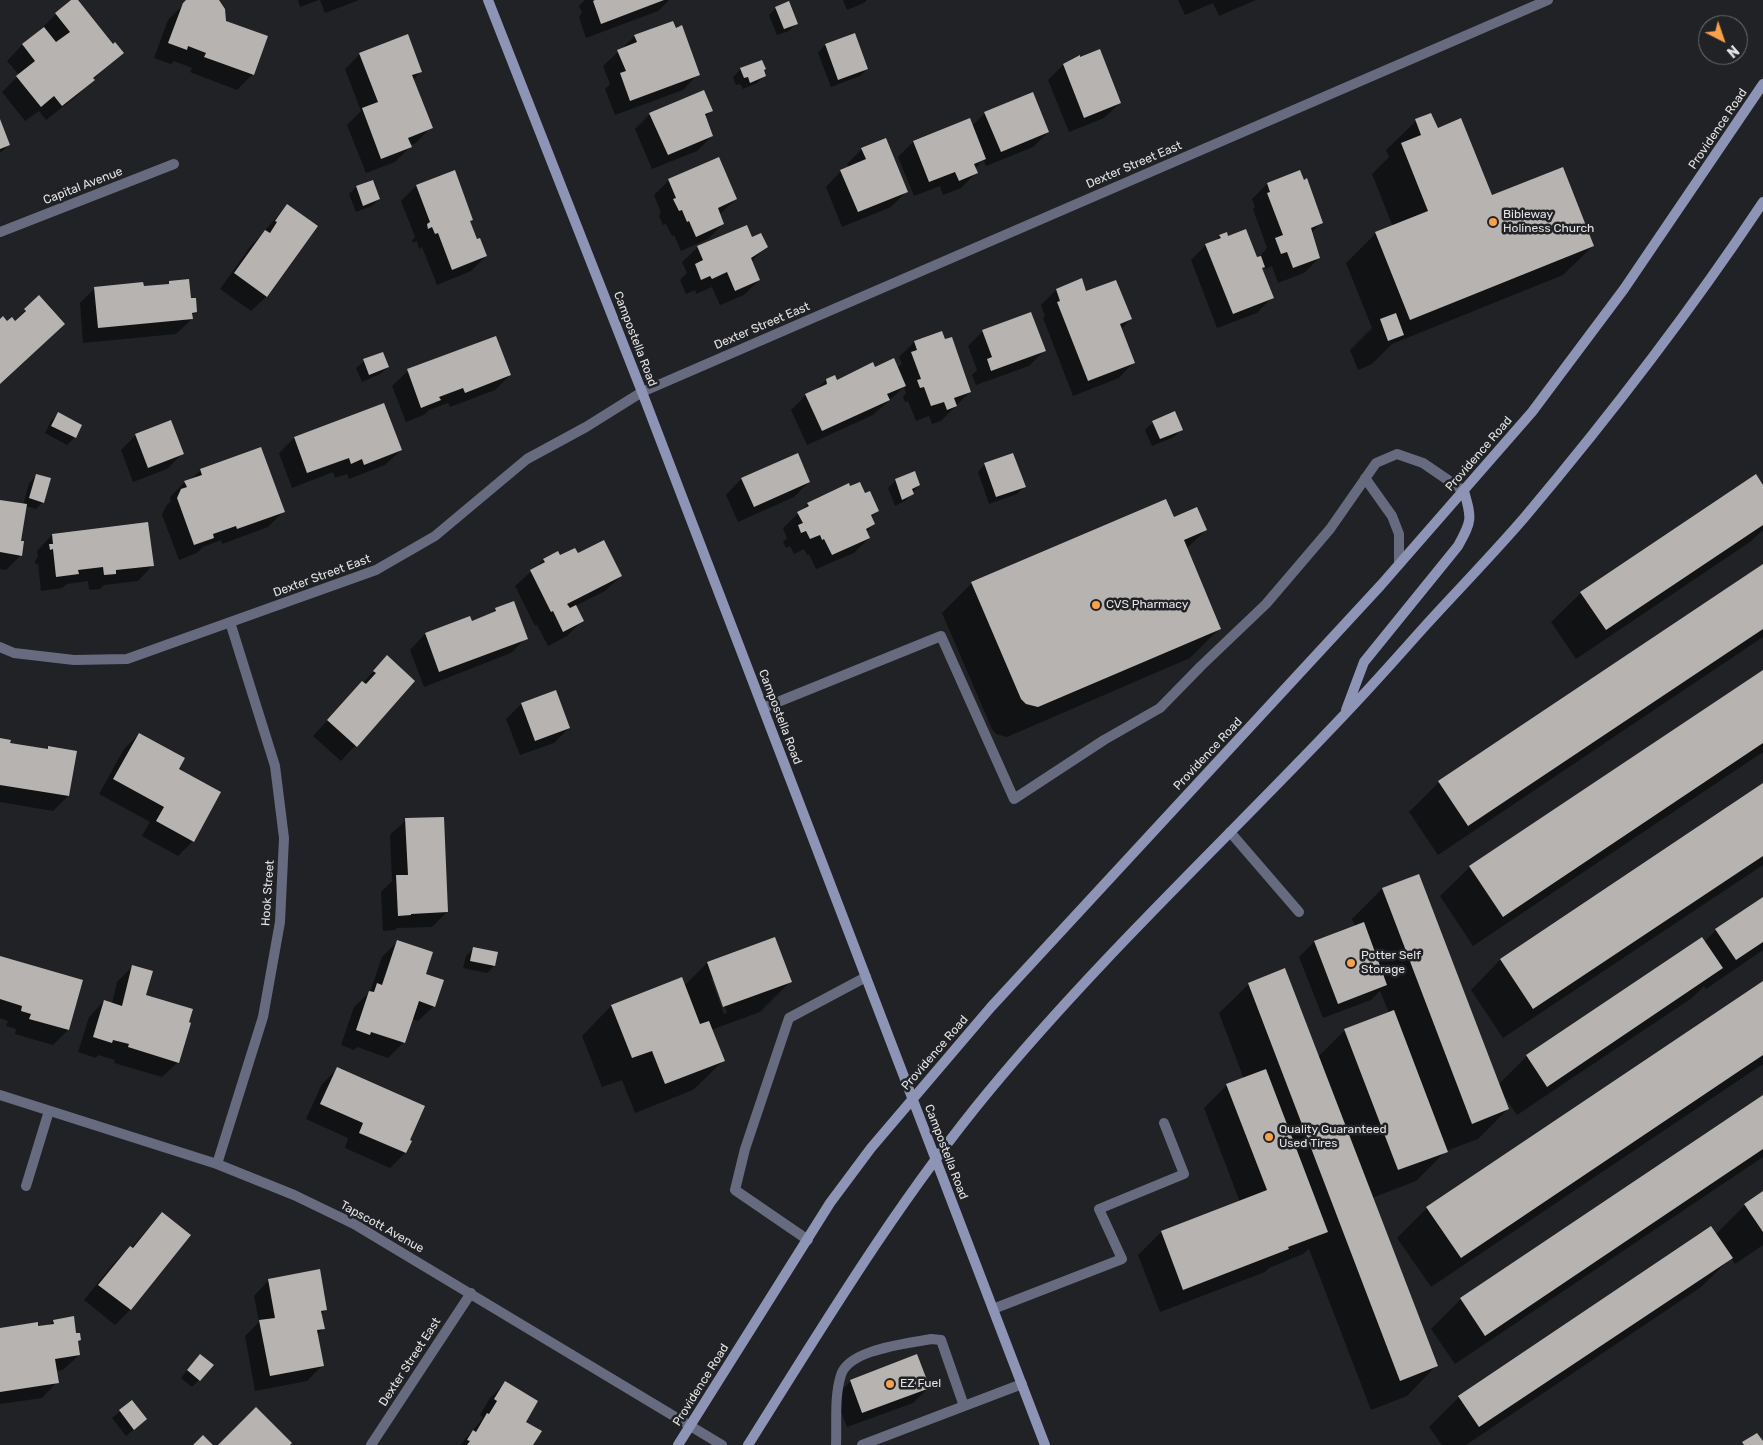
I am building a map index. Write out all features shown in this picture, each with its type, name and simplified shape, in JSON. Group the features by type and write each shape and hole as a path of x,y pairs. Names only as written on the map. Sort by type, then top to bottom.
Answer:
{"main road":[{"name":"Campostella Road","path":"488,0 642,392 1045,1445"},
{"name":"Providence Road","path":"678,1445 830,1203 871,1148 991,1007 1399,564 1532,412 1624,289 1763,84"},
{"path":"748,1445 870,1252 936,1159 985,1096 1039,1033 1230,832 1344,716 1522,520 1587,442 1667,338 1763,202"},
{"path":"1344,716 1364,662 1458,546 1468,528 1470,514 1464,491"}],"street":[{"name":"Dexter Street East","path":"0,647 14,653 74,660 127,659 376,570 435,536 527,459 586,427 642,392 1548,0"},
{"name":"Capital Avenue","path":"0,232 174,164"},
{"path":"763,708 940,636 1014,799 1104,740 1160,708 1266,604 1330,529 1376,463 1397,454 1423,463 1464,491"},
{"path":"1365,478 1392,516 1400,534 1399,564"},
{"name":"Hook Street","path":"217,1164 263,1017 280,922 284,838 275,766 230,622"},
{"path":"1230,832 1300,912"},
{"path":"808,1240 735,1190 745,1149 789,1018 866,976"},
{"name":"Tapscott Avenue","path":"0,1096 217,1164 294,1195 354,1224 722,1445"},
{"path":"26,1186 49,1110"},
{"path":"993,1309 1122,1258 1100,1209 1184,1174 1164,1123"},
{"name":"Dexter Street East","path":"371,1445 471,1293"},
{"path":"836,1445 838,1388 842,1373 850,1362 867,1353 931,1339 940,1340 964,1406"},
{"path":"862,1445 1022,1384"}],"building":[{"path":"71,0 78,0 113,44 115,42 124,53 93,78 95,80 62,106 54,96 41,107 16,76 35,61 22,44 44,27 56,42 70,32 55,13"},
{"path":"186,0 219,0 225,9 226,21 268,36 254,75 204,57 206,53 188,46 187,50 168,43 183,3"},
{"path":"664,0 601,24 593,1"},
{"path":"789,1 798,24 784,29 775,7"},
{"path":"673,21 676,28 682,25 700,75 630,101 620,73 626,71 617,50 637,42 634,35"},
{"path":"855,33 868,69 838,80 825,44"},
{"path":"408,34 422,72 412,75 433,128 408,138 412,147 381,159 362,108 378,102 359,53"},
{"path":"1100,49 1121,103 1084,118 1063,64 1080,55 1080,57"},
{"path":"762,60 766,69 764,70 766,76 750,83 748,77 744,78 740,68"},
{"path":"704,90 713,111 705,114 713,136 668,155 649,113"},
{"path":"1033,92 1049,132 1001,152 984,112"},
{"name":"Bibleway Holiness Church","path":"1431,113 1438,128 1461,118 1492,195 1563,167 1594,246 1410,320 1375,232 1428,211 1401,143 1421,135 1415,119"},
{"path":"970,118 986,159 974,164 978,173 959,181 955,172 929,182 913,141"},
{"path":"0,119 10,145 0,149"},
{"path":"886,138 908,192 858,212 840,170 866,159 861,148"},
{"path":"719,157 737,199 718,208 724,224 696,237 689,221 687,222 682,210 679,211 673,199 676,198 668,179"},
{"path":"455,170 473,220 470,221 477,239 480,238 487,256 452,270 438,233 435,234 432,227 428,229 427,224 430,222 416,185"},
{"path":"1300,170 1304,180 1307,178 1323,223 1311,228 1320,258 1293,268 1287,252 1281,254 1275,238 1283,235 1267,193 1270,192 1267,183"},
{"path":"373,180 380,199 363,206 356,186"},
{"path":"287,204 318,226 267,297 234,273 265,230 270,233 277,222 275,221"},
{"path":"747,225 752,237 761,233 768,247 751,258 760,280 735,291 727,272 712,279 710,276 701,280 695,264 703,260 697,246"},
{"path":"1246,229 1257,257 1261,256 1265,267 1262,268 1274,298 1233,314 1205,244 1221,238 1219,235 1227,232 1228,236"},
{"path":"1082,278 1086,291 1116,280 1132,319 1120,324 1135,363 1088,381 1057,302 1060,301 1056,289"},
{"path":"189,279 191,298 196,298 197,312 192,313 193,319 98,328 94,287 143,282 144,286 169,284 169,281"},
{"path":"39,295 65,324 0,384 0,319 3,316 7,321 12,317 15,321 26,311 24,309"},
{"path":"1031,312 1046,351 991,371 987,359 992,357 982,330"},
{"path":"1396,313 1404,335 1388,341 1380,319"},
{"path":"942,331 945,339 952,337 971,392 954,398 957,406 947,410 944,402 931,406 924,387 920,388 917,380 921,379 911,352 917,350 914,341"},
{"path":"496,336 511,375 465,393 463,388 439,397 441,400 421,408 407,369"},
{"path":"383,352 389,367 369,375 363,359"},
{"path":"894,358 906,386 887,394 890,400 822,431 805,394 827,384 826,379 835,375 837,380 873,362 875,367"},
{"path":"384,403 402,450 364,465 362,459 351,464 349,458 307,473 294,437"},
{"path":"1175,411 1183,430 1160,439 1152,421"},
{"path":"58,412 82,425 76,438 51,426"},
{"path":"171,420 184,454 148,468 135,434"},
{"path":"261,447 285,512 237,529 236,526 213,534 214,538 194,545 177,498 181,489 187,487 184,481 202,475 200,469"},
{"path":"798,453 810,482 754,507 741,478"},
{"path":"1013,453 1026,487 996,497 984,463"},
{"path":"915,471 920,485 912,489 914,494 902,500 895,479"},
{"path":"36,474 51,478 44,503 29,498"},
{"path":"1756,474 1763,485 1763,525 1606,630 1580,592"},
{"path":"860,482 865,493 870,491 879,511 871,515 875,524 866,529 870,538 832,555 820,535 810,539 806,531 801,533 798,525 803,523 797,512 809,506 807,503 849,483 850,486"},
{"name":"CVS Pharmacy","path":"1166,499 1174,517 1197,507 1207,530 1184,540 1221,629 1038,707 1026,704 1021,699 971,582"},
{"path":"0,500 27,504 21,541 24,541 22,556 0,552"},
{"path":"148,522 154,566 116,570 116,574 104,575 103,567 78,570 79,574 56,577 53,549 50,550 49,544 53,544 52,534"},
{"path":"604,540 622,576 567,604 570,608 576,605 584,621 563,632 530,570 545,562 543,559 558,551 560,555 575,548 578,553"},
{"path":"1763,564 1763,629 1468,826 1438,781"},
{"path":"514,601 528,639 439,672 425,633 470,616 472,621 496,611 495,608"},
{"path":"387,655 415,681 357,747 327,720 362,681 366,684 376,673 373,671"},
{"path":"1763,670 1763,743 1503,917 1469,866"},
{"path":"556,690 570,728 535,741 521,703"},
{"path":"139,733 185,758 179,769 221,792 194,842 156,821 164,807 113,779"},
{"path":"0,738 11,740 10,743 48,749 48,746 77,751 69,796 0,785"},
{"path":"1763,783 1763,856 1533,1009 1500,959"},
{"path":"444,817 448,912 398,916 396,875 408,875 405,818"},
{"path":"1419,874 1509,1109 1472,1124 1382,888"},
{"path":"1763,897 1763,942 1736,960 1715,929"},
{"name":"Potter Self Storage","path":"1364,922 1387,985 1338,1004 1314,941"},
{"path":"775,937 792,982 723,1007 707,962"},
{"path":"1702,937 1723,968 1547,1087 1526,1055"},
{"path":"397,940 433,952 426,974 444,980 435,1007 419,1001 405,1043 371,1032 370,1035 356,1030 369,991 374,992 377,983 382,985"},
{"path":"473,947 498,952 495,966 470,961"},
{"path":"0,956 83,980 69,1030 29,1019 31,1014 21,1011 22,1006 0,999"},
{"path":"132,965 153,971 146,995 193,1009 189,1022 191,1023 179,1063 128,1047 129,1044 113,1040 112,1043 93,1037 104,1000 122,1006"},
{"path":"1285,968 1438,1366 1400,1381 1248,983"},
{"path":"682,977 700,1024 709,1021 725,1061 665,1084 652,1051 632,1058 611,1005"},
{"path":"1763,981 1763,1055 1461,1258 1426,1207"},
{"path":"1394,1010 1448,1152 1398,1170 1344,1029"},
{"path":"337,1067 425,1106 406,1153 359,1133 363,1123 320,1104"},
{"name":"Quality Guaranteed Used Tires","path":"1266,1069 1328,1232 1183,1290 1161,1231 1267,1190 1226,1084"},
{"path":"1763,1095 1763,1149 1485,1336 1460,1298"},
{"path":"1763,1191 1763,1232 1744,1204"},
{"path":"162,1212 191,1235 131,1310 98,1285 130,1246 133,1248"},
{"path":"1711,1226 1733,1258 1479,1427 1458,1396"},
{"path":"320,1269 327,1310 321,1311 325,1329 317,1330 324,1366 270,1376 259,1320 275,1318 268,1279"},
{"path":"74,1316 76,1333 80,1333 81,1340 78,1341 80,1355 55,1359 59,1383 0,1392 0,1328 38,1322 38,1326 54,1324 53,1320"},
{"path":"200,1354 214,1365 200,1381 187,1370"},
{"name":"EZ Fuel","path":"917,1354 930,1388 862,1413 850,1380"},
{"path":"505,1381 538,1401 526,1422 542,1431 533,1445 467,1445 470,1441 467,1440 473,1430 476,1432 487,1413 489,1414 497,1401 494,1399"},
{"path":"132,1400 147,1419 134,1430 119,1410"},
{"path":"256,1407 292,1443 290,1445 218,1445"},
{"path":"1757,1433 1763,1441 1763,1445 1744,1445 1742,1442"},
{"path":"203,1435 213,1445 193,1445"}],"place":[{"name":"Bibleway Holiness Church","path":"1493,222"},
{"name":"CVS Pharmacy","path":"1096,605"},
{"name":"Potter Self Storage","path":"1351,963"},
{"name":"Quality Guaranteed Used Tires","path":"1269,1137"},
{"name":"EZ Fuel","path":"890,1384"}]}
